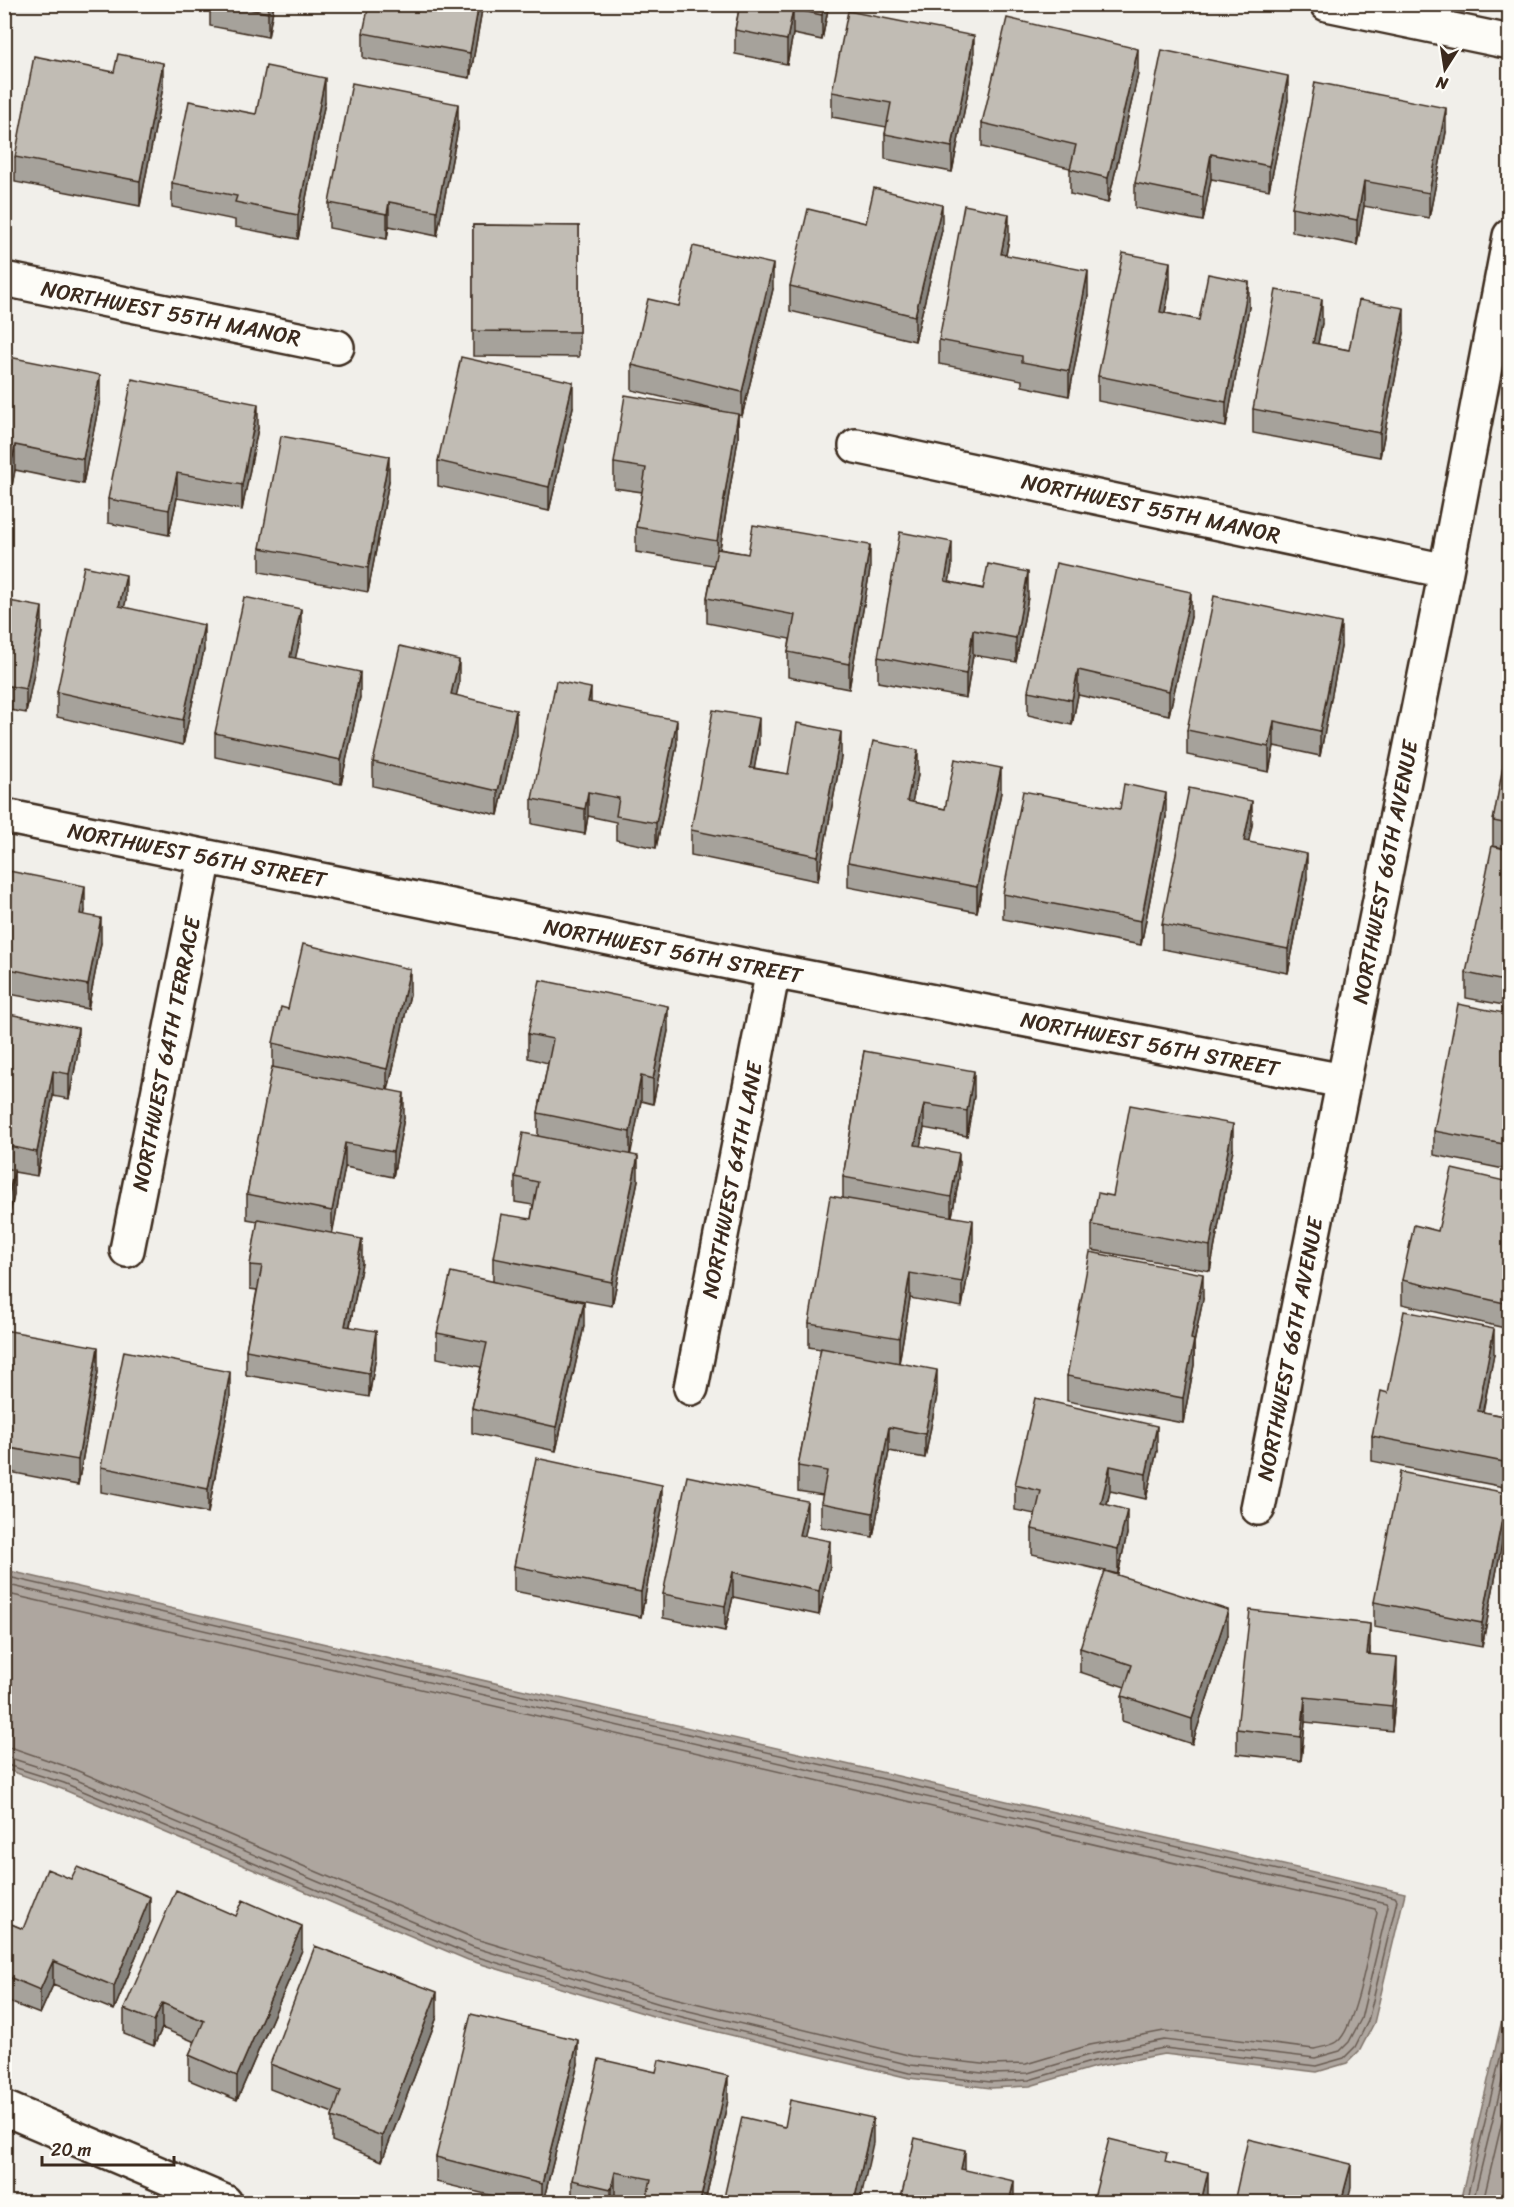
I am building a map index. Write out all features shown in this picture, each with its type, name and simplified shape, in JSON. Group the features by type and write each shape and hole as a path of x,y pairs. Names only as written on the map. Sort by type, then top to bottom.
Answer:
{"street":[{"path":"1327,4 1509,42"},
{"name":"NORTHWEST 66TH AVENUE","path":"1258,1508 1446,571 1509,236"},
{"name":"NORTHWEST 55TH MANOR","path":"4,279 337,347"},
{"name":"NORTHWEST 55TH MANOR","path":"856,446 1446,571"},
{"name":"NORTHWEST 56TH STREET","path":"4,816 773,972 1343,1081"},
{"name":"NORTHWEST 64TH TERRACE","path":"127,1250 205,857"},
{"name":"NORTHWEST 64TH LANE","path":"691,1388 773,972"},
{"path":"4,2108 225,2202"}],"water":[{"path":"5,1570 1405,1893 1374,2023 1360,2050 1347,2063 1317,2072 1164,2054 1095,2067 1030,2086 991,2088 909,2078 656,2017 468,1960 62,1789 5,1769"},
{"path":"1507,1998 1509,1998 1509,2202 1460,2202"}],"building":[{"path":"226,4 269,4 268,13"},
{"path":"369,4 479,4 470,53 363,33"},
{"path":"740,4 824,4 822,15 793,9 787,40 735,30"},
{"path":"848,11 974,36 952,147 885,134 891,103 832,92"},
{"path":"1007,18 1138,49 1108,178 1070,169 1076,145 982,123"},
{"path":"1162,50 1288,76 1269,166 1211,154 1203,197 1135,183"},
{"path":"118,54 163,63 140,181 15,157 34,56 114,72"},
{"path":"266,66 325,78 298,215 235,202 237,196 172,183 189,101 256,114"},
{"path":"1315,82 1446,108 1429,193 1364,181 1357,220 1292,207"},
{"path":"352,83 458,104 437,211 389,202 387,214 329,203"},
{"path":"874,188 942,205 915,316 790,286 808,209 866,223"},
{"path":"964,205 1009,214 1001,254 1088,271 1069,371 1022,362 1022,356 939,340"},
{"path":"473,225 579,226 579,332 473,331"},
{"path":"693,246 773,264 742,392 632,365 648,299 679,306"},
{"path":"1123,253 1170,262 1160,312 1199,320 1208,274 1249,282 1226,402 1098,376"},
{"path":"1276,290 1322,299 1313,343 1349,350 1359,300 1404,308 1380,433 1253,409"},
{"path":"4,356 100,375 83,459 15,445 5,496"},
{"path":"461,357 573,382 549,487 438,461"},
{"path":"132,379 258,404 242,485 177,473 169,510 108,499"},
{"path":"625,395 738,414 717,541 636,527 646,468 614,463"},
{"path":"281,436 389,456 368,568 260,548"},
{"path":"753,525 870,545 849,664 788,652 795,615 707,598 717,549 748,554"},
{"path":"900,532 952,542 945,581 983,589 988,564 1028,572 1016,638 973,630 966,674 878,657"},
{"path":"1056,563 1191,592 1169,691 1078,670 1072,700 1028,691"},
{"path":"84,566 126,575 119,606 204,625 183,720 57,692"},
{"path":"1214,596 1341,623 1320,731 1274,721 1269,747 1187,730"},
{"path":"244,597 301,609 290,657 360,672 341,760 215,733"},
{"path":"4,600 42,607 26,689 4,685"},
{"path":"400,646 459,660 451,694 516,710 498,791 373,762"},
{"path":"556,681 591,688 588,702 677,720 656,823 616,816 619,798 588,792 585,809 532,799"},
{"path":"713,710 759,718 750,768 788,774 797,723 841,732 818,856 691,830"},
{"path":"873,741 918,750 907,801 945,809 955,759 1001,768 977,887 848,862"},
{"path":"1509,756 1509,824 1493,821 1504,761 1508,762"},
{"path":"1124,784 1166,793 1141,921 1003,894 1023,791 1120,809"},
{"path":"1189,788 1252,801 1244,841 1307,854 1288,949 1162,924"},
{"path":"1492,846 1509,850 1509,982 1466,973"},
{"path":"4,870 85,886 80,914 101,918 88,985 4,968"},
{"path":"303,944 410,969 387,1069 273,1043 281,1007 288,1009"},
{"path":"540,980 668,1006 653,1079 641,1076 630,1132 538,1113 553,1039 528,1034"},
{"path":"1458,1004 1509,1014 1509,1145 1434,1131"},
{"path":"4,1013 78,1028 69,1074 53,1071 37,1152 4,1145"},
{"path":"864,1051 974,1071 967,1111 924,1104 915,1145 959,1153 951,1197 843,1177"},
{"path":"272,1067 404,1093 393,1152 345,1143 332,1211 247,1194"},
{"path":"1130,1105 1233,1124 1210,1246 1092,1225 1098,1193 1113,1196"},
{"path":"523,1133 638,1156 612,1282 493,1258 501,1214 531,1219 538,1182 515,1177"},
{"path":"4,1168 14,1170 4,1217"},
{"path":"1452,1169 1509,1182 1509,1304 1402,1280 1414,1225 1438,1231"},
{"path":"830,1196 973,1220 962,1282 910,1273 899,1338 809,1323"},
{"path":"258,1219 362,1239 345,1326 376,1331 369,1373 246,1350 262,1266 250,1265"},
{"path":"1090,1252 1203,1274 1183,1398 1067,1376"},
{"path":"451,1272 584,1302 556,1427 472,1408 487,1343 437,1333"},
{"path":"1404,1311 1494,1329 1478,1411 1509,1417 1509,1463 1372,1436 1381,1391 1388,1393"},
{"path":"4,1330 98,1347 78,1460 4,1447"},
{"path":"821,1348 937,1370 925,1434 889,1427 873,1513 821,1503 827,1471 798,1466"},
{"path":"124,1351 230,1372 208,1489 101,1467"},
{"path":"1035,1398 1157,1426 1146,1474 1110,1466 1101,1503 1127,1510 1118,1549 1032,1529 1041,1491 1015,1485"},
{"path":"536,1458 662,1485 641,1592 514,1566"},
{"path":"1400,1472 1507,1493 1482,1623 1374,1602"},
{"path":"687,1476 807,1501 799,1535 830,1541 819,1591 733,1572 725,1606 663,1594"},
{"path":"1105,1571 1228,1610 1192,1719 1122,1696 1132,1665 1080,1648"},
{"path":"1250,1610 1370,1624 1367,1654 1397,1657 1392,1706 1305,1697 1301,1737 1237,1729"},
{"path":"77,1867 150,1897 114,1986 53,1961 40,1990 4,1975 4,1921 23,1929 47,1869 71,1879"},
{"path":"176,1890 236,1916 243,1900 302,1926 237,2076 189,2055 204,2021 162,2003 154,2021 124,2009"},
{"path":"315,1946 437,1992 382,2136 332,2117 341,2091 270,2064"},
{"path":"471,2014 578,2040 542,2184 436,2157"},
{"path":"599,2059 656,2072 659,2060 728,2076 700,2202 646,2202 651,2179 615,2172 611,2189 572,2180"},
{"path":"790,2100 873,2118 854,2202 723,2202 742,2117 785,2127"},
{"path":"915,2138 965,2150 961,2169 1014,2181 1009,2202 900,2202"},
{"path":"1109,2139 1167,2153 1165,2162 1208,2172 1201,2202 1093,2202"},
{"path":"1248,2139 1351,2164 1341,2202 1234,2202"}]}
